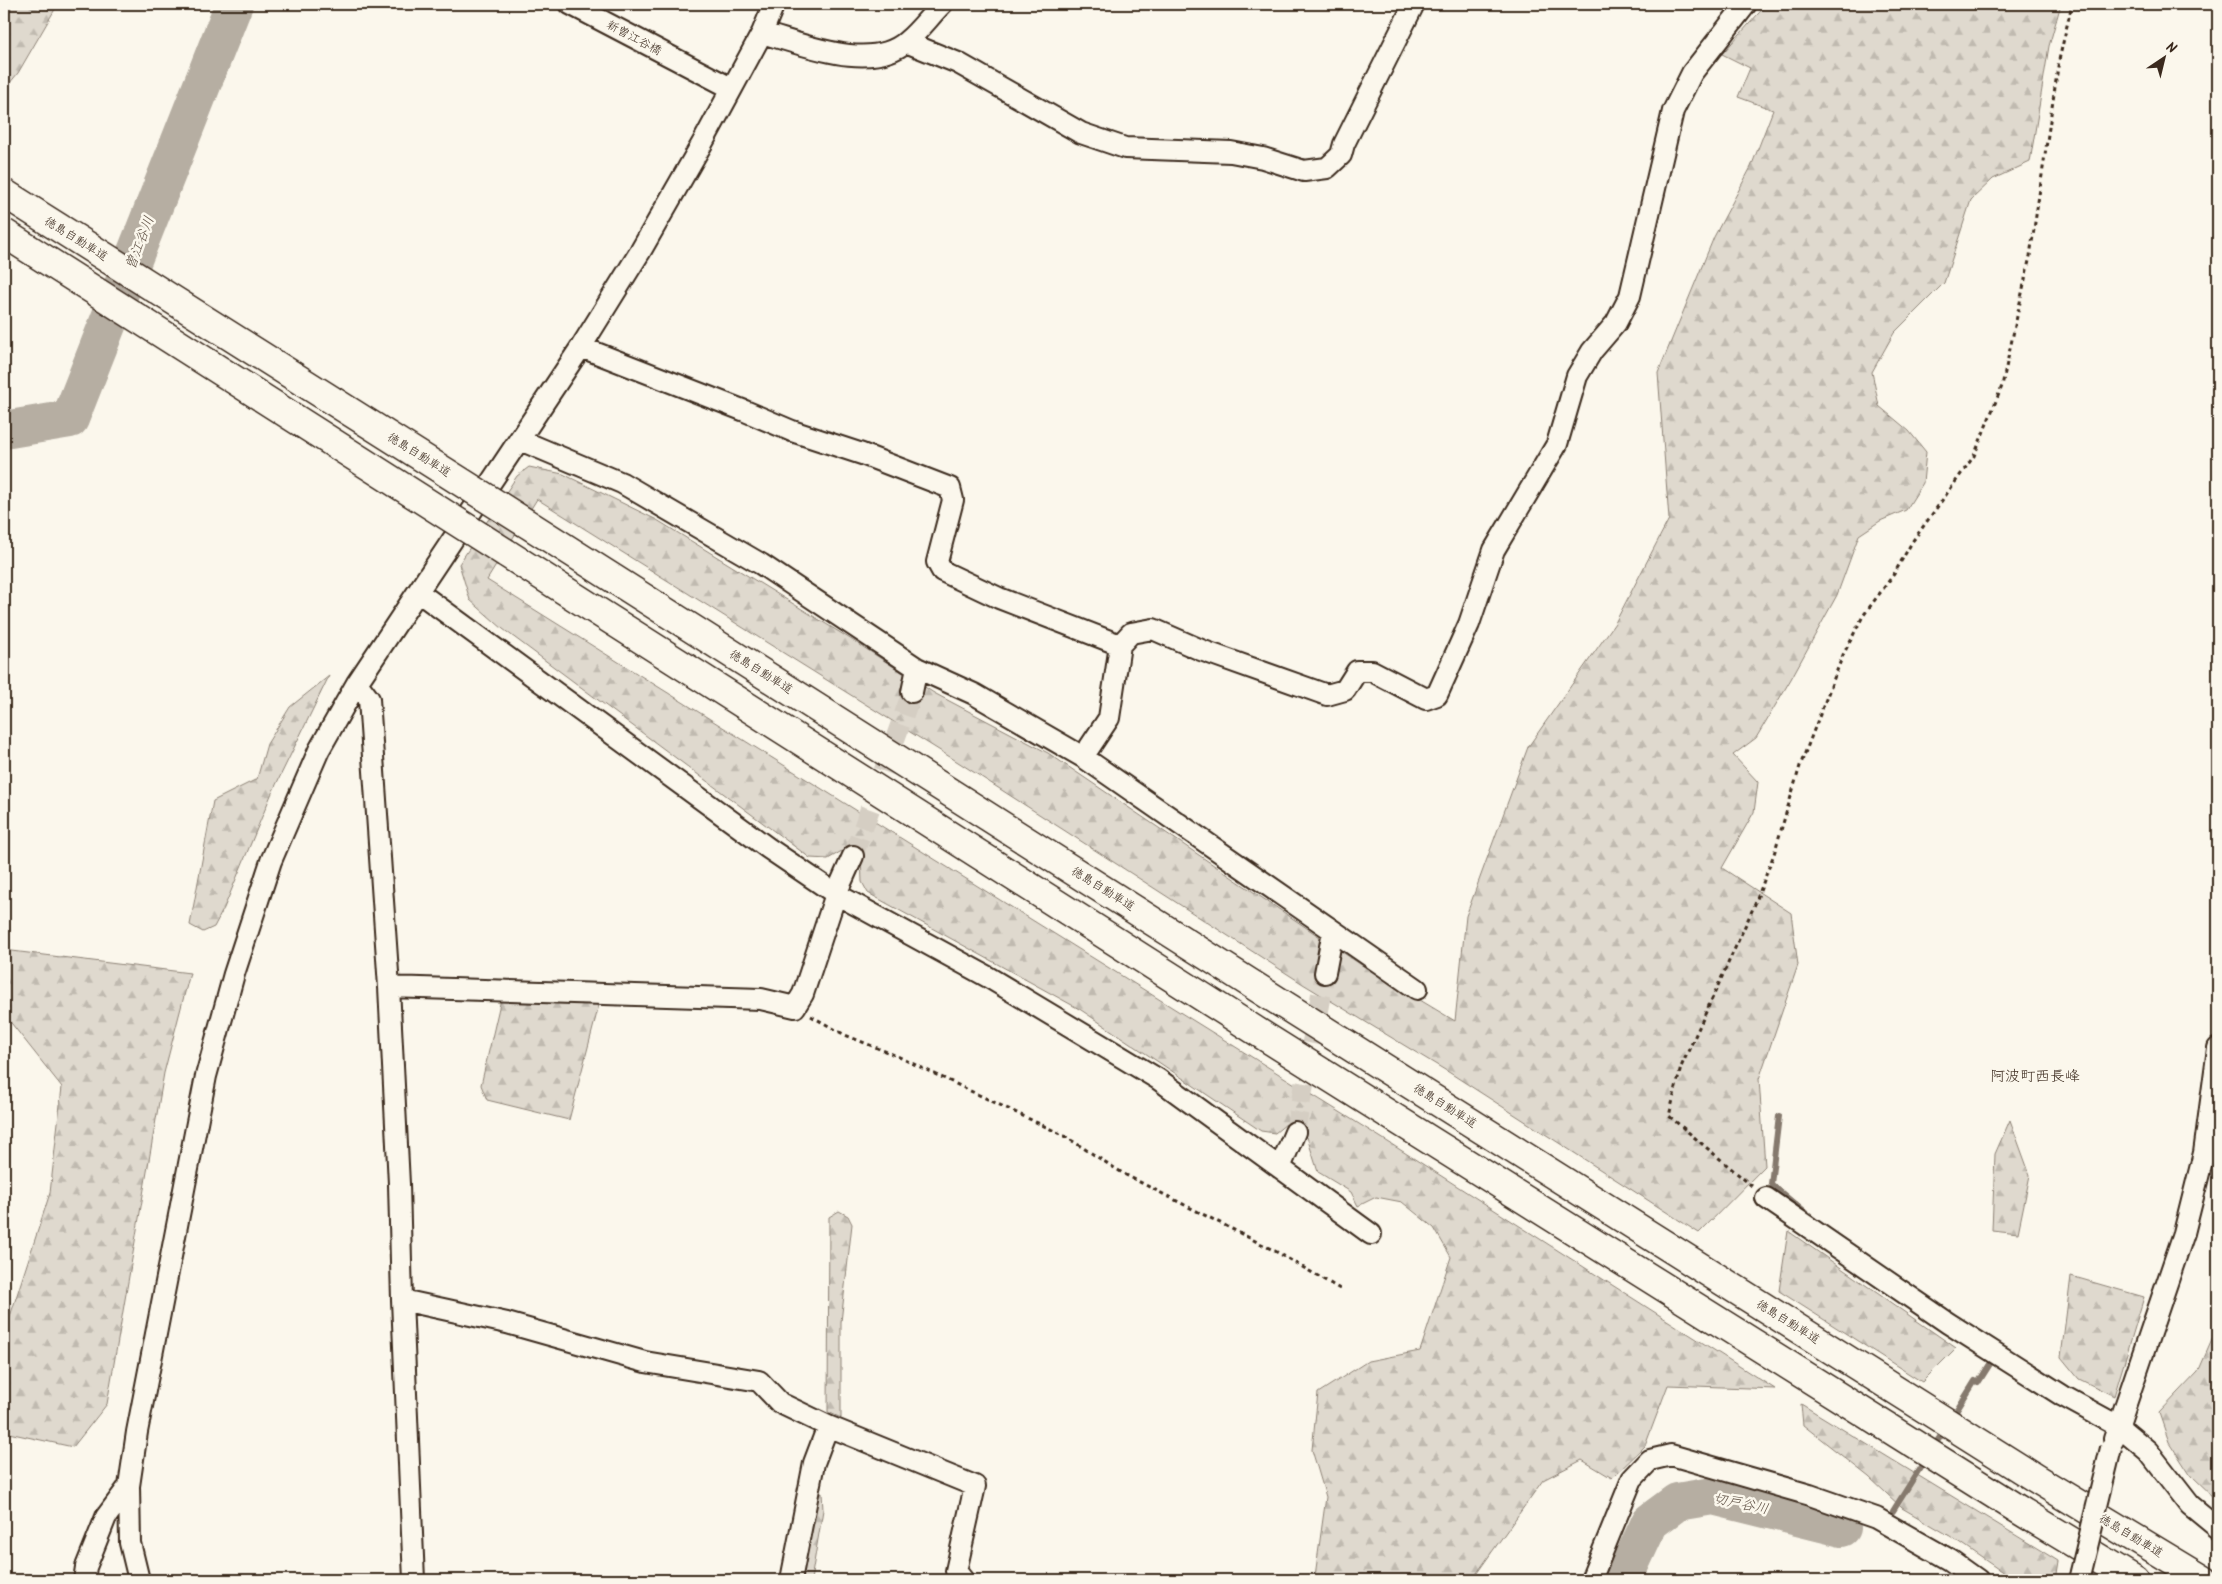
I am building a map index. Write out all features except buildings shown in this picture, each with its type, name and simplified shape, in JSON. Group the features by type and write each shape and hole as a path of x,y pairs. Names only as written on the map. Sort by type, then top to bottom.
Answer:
{"highway":[{"name":"徳島自動車道","path":"4,193 1336,1038 2035,1478 2204,1580"},
{"path":"4,233 1264,1036 1999,1498 2135,1580"}],"street":[{"name":"新曽江谷橋","path":"570,4 731,88"},
{"path":"139,1580 130,1543 129,1486 137,1432 206,1076 231,984 271,861 318,750 356,684 520,440 640,252 703,142 762,33 774,4"},
{"path":"762,33 849,56 882,55 906,42 942,4"},
{"path":"906,42 958,63 1082,133 1106,143 1125,148 1231,152 1263,158 1304,171 1326,168 1341,155 1344,144 1414,4"},
{"path":"1083,757 1109,718 1120,645 1131,633 1154,629 1201,650 1327,695 1345,690 1357,671 1372,671 1426,699 1438,696 1469,624 1494,550 1557,444 1577,376 1592,351 1616,324 1630,296 1673,111 1692,73 1746,4"},
{"path":"581,347 745,410 792,431 862,454 950,488 953,500 937,562 942,571 998,598 1120,645"},
{"path":"520,440 622,483 762,564 916,668 974,694 1083,757 1417,989"},
{"path":"418,592 768,848 836,894 988,977 1158,1080 1370,1234"},
{"path":"912,692 916,668"},
{"path":"356,684 369,699 389,987 399,1184 414,1580"},
{"path":"389,987 761,998 795,1007 803,994 836,894 853,856"},
{"path":"1325,973 1333,931"},
{"path":"2079,1580 2111,1448 2184,1233 2204,1153 2218,1048"},
{"path":"1280,1168 1295,1132"},
{"path":"1766,1198 1948,1323 2063,1396 2118,1426 2148,1451 2190,1505 2218,1528"},
{"path":"402,1300 507,1322 645,1362 759,1381 780,1403 828,1426 975,1486 956,1571 963,1580"},
{"path":"791,1580 814,1463 828,1426"},
{"path":"1591,1580 1632,1479 1650,1460 1671,1455 1810,1495 1876,1518 1950,1560 1978,1580"},
{"path":"84,1580 86,1567 106,1517 129,1486"}],"path":[{"path":"1766,1198 1669,1116 1681,1067 1755,904 1774,854 1800,766 1843,655 1863,616 1894,574 1912,542 1974,456 2002,386 2030,256 2060,60 2072,4"},
{"path":"795,1007 845,1035 897,1056 1063,1135 1124,1174 1275,1251 1340,1289"}],"green space":[{"path":"13,4 58,4 18,73 4,90 4,22"},
{"path":"1767,4 2061,4 2049,46 2030,162 1993,179 1971,200 1944,283 1894,333 1872,372 1879,406 1909,431 1926,452 1923,483 1906,510 1880,521 1859,535 1837,595 1791,679 1756,738 1733,755 1758,782 1754,812 1722,868 1791,913 1798,965 1759,1079 1765,1166 1699,1233 1450,1073 1303,984 958,762 537,499 487,580 1388,1142 1775,1389 1668,1385 1645,1446 1612,1478 1582,1460 1543,1480 1472,1580 1342,1580 1315,1576 1326,1497 1312,1450 1318,1393 1368,1361 1420,1351 1451,1257 1434,1228 1402,1202 1376,1197 1358,1206 1351,1192 1318,1172 1307,1137 1286,1124 1275,1133 1261,1131 1081,1010 868,893 862,882 861,856 847,848 828,859 810,858 503,629 470,600 459,564 517,476 529,467 563,474 657,520 857,643 934,693 1048,753 1360,964 1455,1021 1466,916 1528,747 1615,623 1669,519 1658,373 1714,237 1751,167 1773,110 1738,97 1750,68 1722,54"},
{"path":"329,676 271,795 224,908 214,927 203,932 190,925 213,801 257,779 267,744 290,707"},
{"path":"4,950 190,973 164,1073 107,1404 73,1447 4,1432 5,1332 50,1193 62,1087 4,1014"},
{"path":"501,999 600,1001 569,1120 487,1100 481,1085"},
{"path":"2010,1120 2030,1175 2018,1233 1992,1230 1995,1154"},
{"path":"839,1211 848,1216 852,1224 841,1322 841,1418 828,1412 829,1217"},
{"path":"1788,1231 1956,1348 1922,1382 1779,1291"},
{"path":"2071,1276 2144,1297 2114,1396 2079,1379 2061,1357"},
{"path":"2218,1326 2218,1502 2191,1476 2169,1442 2159,1413 2198,1372"},
{"path":"1801,1404 2058,1561 2055,1580 2014,1580 1950,1536 1902,1508 1869,1477 1803,1425"},
{"path":"822,1493 823,1510 811,1580 799,1580 815,1496"}],"waterway":[{"name":"曽江谷川","path":"4,430 70,419 234,4"},
{"path":"1779,1116 1771,1184 1815,1221"},
{"path":"1952,1418 1975,1381 1978,1383 1990,1364"},
{"path":"1932,1449 1946,1428"},
{"path":"1893,1511 1925,1460"},
{"name":"切戸谷川","path":"1623,1580 1650,1522 1677,1502 1713,1496 1842,1528"}],"tunnel":[{"path":"853,856 912,692"},
{"path":"1295,1132 1325,973"}],"district":[{"name":"阿波町西長峰","path":"2035,1077"}]}
